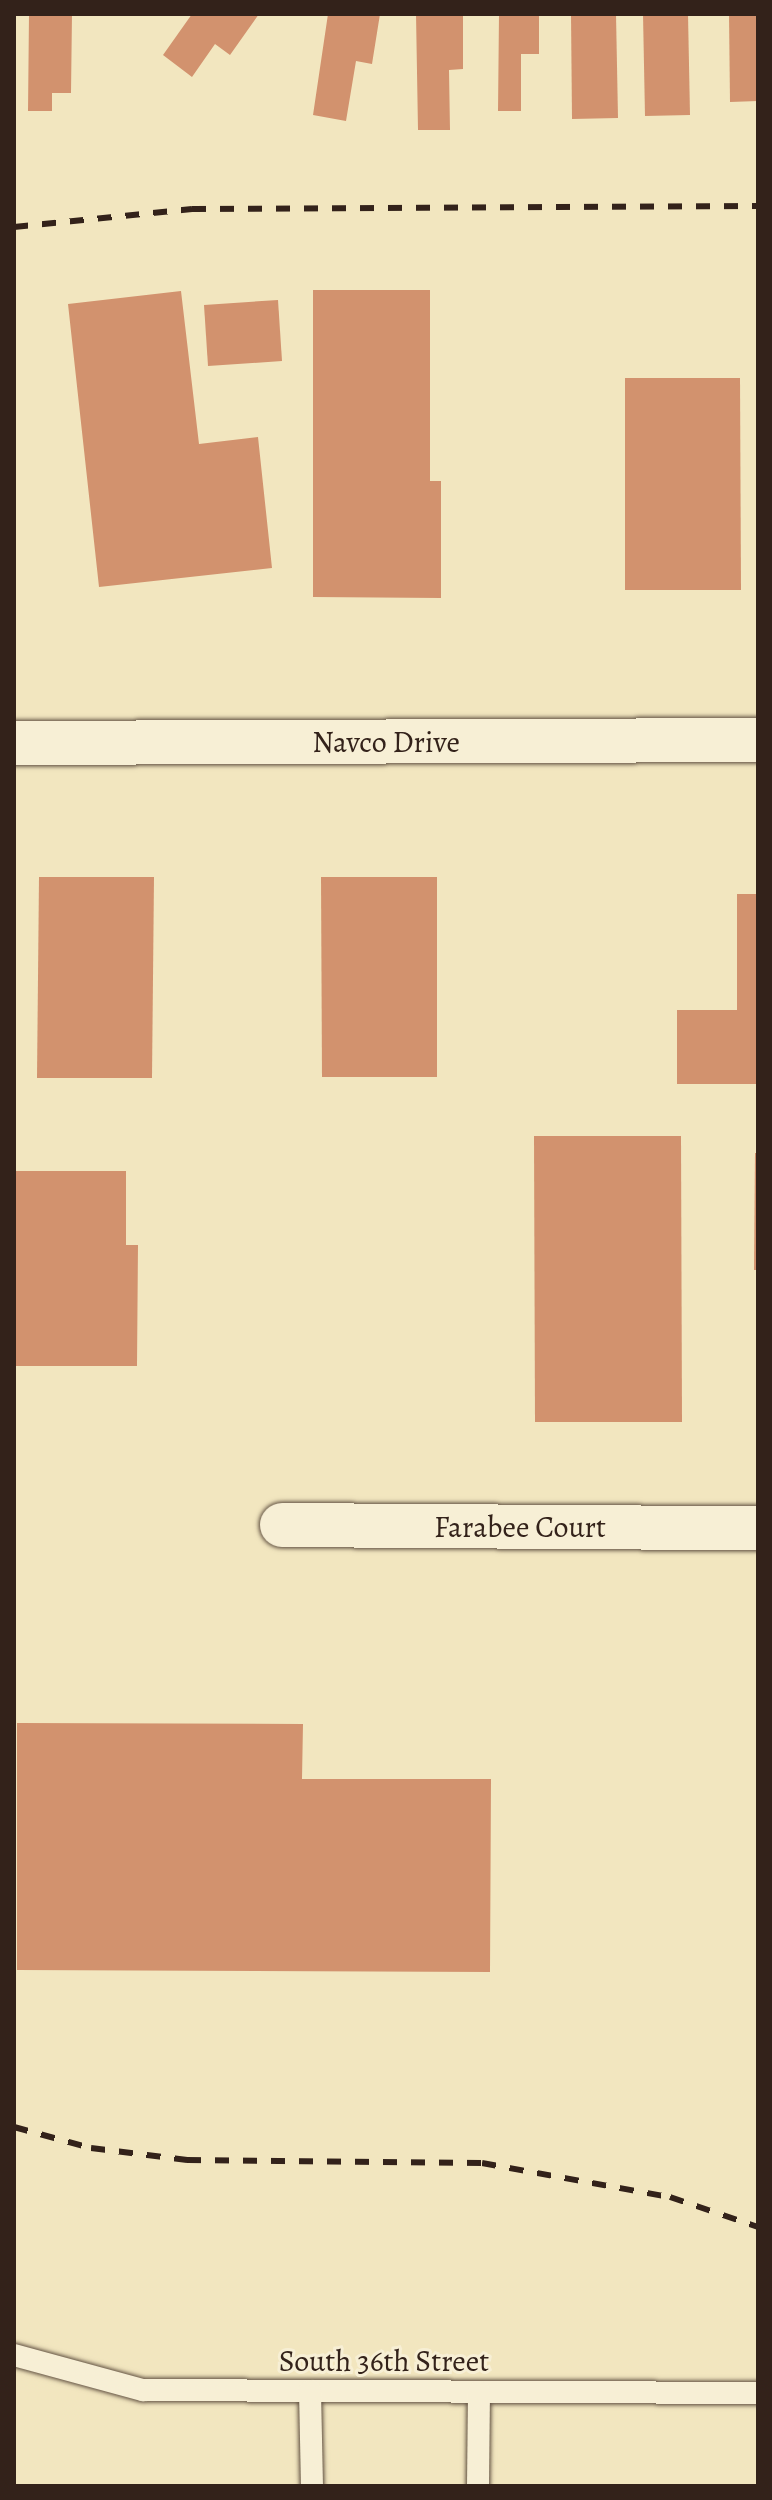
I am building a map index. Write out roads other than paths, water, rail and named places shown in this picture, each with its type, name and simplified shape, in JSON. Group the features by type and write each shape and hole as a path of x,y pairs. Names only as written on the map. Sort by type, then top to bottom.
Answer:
{"street":[{"name":"Navco Drive","path":"14,743 758,740"},
{"name":"Farabee Court","path":"282,1525 758,1528"}],"lane":[{"name":"South 36th Street","path":"14,2355 143,2390 758,2393"},
{"path":"310,2391 312,2486"},
{"path":"478,2486 479,2392"}],"railway":[{"path":"14,227 192,209 758,206"},
{"path":"14,2127 91,2148 187,2160 482,2163 670,2197 758,2227"}]}
